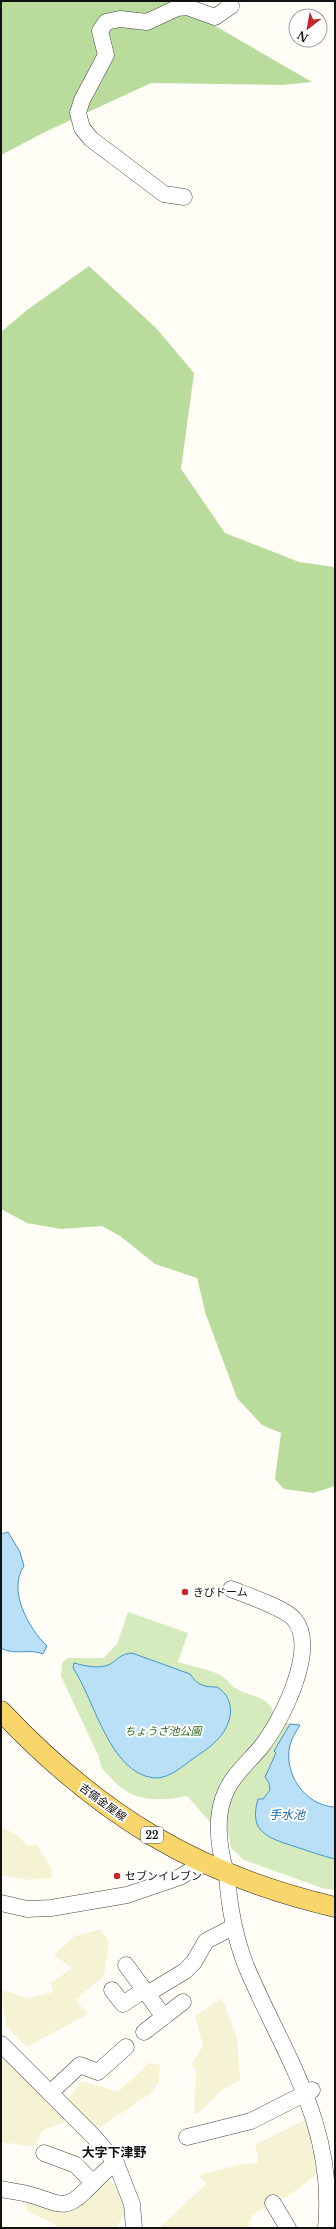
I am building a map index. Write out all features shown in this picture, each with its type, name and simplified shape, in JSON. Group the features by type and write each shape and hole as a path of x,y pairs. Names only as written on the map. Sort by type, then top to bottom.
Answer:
{"main road":[{"name":"吉備金屋線","path":"1,1711 52,1762 83,1788 139,1828 226,1874 266,1888 335,1906"}],"street":[{"path":"184,197 164,194 120,162 91,139 82,128 78,113 82,100 106,55 100,31 106,22 120,19 147,22 178,8 187,7 215,17 231,6 228,1"},
{"path":"231,1589 290,1615 298,1625 302,1656 296,1681 275,1724 261,1747 237,1773 224,1797 218,1829 221,1856 226,1874 229,1911 233,1927 253,1979 326,2117 332,2165 330,2208 326,2228"},
{"path":"1,1903 26,1909 51,1908 127,1895 180,1877 203,1863"},
{"path":"112,1990 123,2004 185,1972 194,1962 206,1941 233,1927"},
{"path":"126,1965 164,2017"},
{"path":"144,2032 183,2002"},
{"path":"1,2044 94,2137 116,2163 132,2204 134,2228"},
{"path":"50,2093 80,2065 98,2072 126,2047"},
{"path":"187,2137 251,2121 312,2090"},
{"path":"44,2154 80,2167 94,2183"},
{"path":"1,2189 31,2195 52,2204 62,2205 74,2201 94,2183 107,2168 116,2163"},
{"path":"272,2203 288,2228"}],"shaded area":[{"path":"1,1827 15,1834 28,1846 37,1845 53,1871 51,1878 29,1880 1,1875"},
{"path":"101,1929 109,1943 104,1976 75,2000 88,2014 27,2047 6,2026 1,1992 7,1991 29,1998 53,1992 51,1983 72,1968 54,1955 75,1936"},
{"path":"222,1998 237,2038 240,2080 222,2090 198,2113 194,2113 196,2070 191,2065 203,2046 195,2016"},
{"path":"8,2060 65,2122 43,2130 34,2147 1,2142 1,2062"},
{"path":"149,2063 160,2065 159,2082 150,2094 96,2130 65,2100 73,2093 82,2081 118,2092"},
{"path":"311,2117 322,2170 291,2194 253,2214 248,2228 159,2228 206,2184 199,2175 238,2165 257,2163 258,2155 255,2145"},
{"path":"110,2179 117,2191 120,2189 129,2206 116,2228 54,2228 56,2225 27,2211 25,2205 30,2198 57,2212 68,2212"}],"green space":[{"path":"1,1 172,1 312,82 282,85 151,83 45,132 1,155"},
{"path":"89,266 156,328 194,373 181,469 225,533 299,562 335,567 335,1486 313,1493 284,1489 275,1479 281,1433 262,1425 237,1398 206,1315 197,1278 155,1264 120,1236 102,1226 61,1229 27,1223 1,1209 1,332 27,310"},
{"name":"ちょうざ池公園","path":"128,1612 188,1633 178,1662 211,1671 222,1676 240,1691 258,1697 268,1703 274,1714 290,1724 300,1725 290,1745 290,1766 293,1777 306,1794 314,1801 335,1807 335,1890 322,1888 244,1860 231,1848 228,1831 210,1822 187,1796 155,1799 136,1796 119,1786 104,1771 100,1764 99,1757 61,1676 62,1663 67,1658 103,1658 117,1644"}],"water":[{"path":"8,1532 20,1552 24,1566 19,1576 18,1586 22,1609 33,1630 47,1646 43,1654 38,1652 17,1652 1,1648 1,1534"},
{"path":"132,1653 190,1674 195,1681 201,1685 217,1687 224,1692 230,1706 229,1721 226,1728 214,1744 176,1771 160,1778 154,1778 138,1773 125,1763 114,1749 104,1732 81,1681 73,1668 74,1663 98,1667 108,1665 123,1655"},
{"name":"手水池","path":"290,1724 300,1725 290,1745 289,1756 293,1777 306,1794 314,1801 335,1807 335,1859 286,1844 269,1837 259,1827 256,1820 258,1799 263,1799 270,1790 269,1783 265,1777 276,1753 274,1751"}],"place":[{"name":"きびドーム","path":"185,1592"},
{"name":"セブンイレブン","path":"117,1876"}],"district":[{"name":"大字下津野","path":"114,2152"}]}
